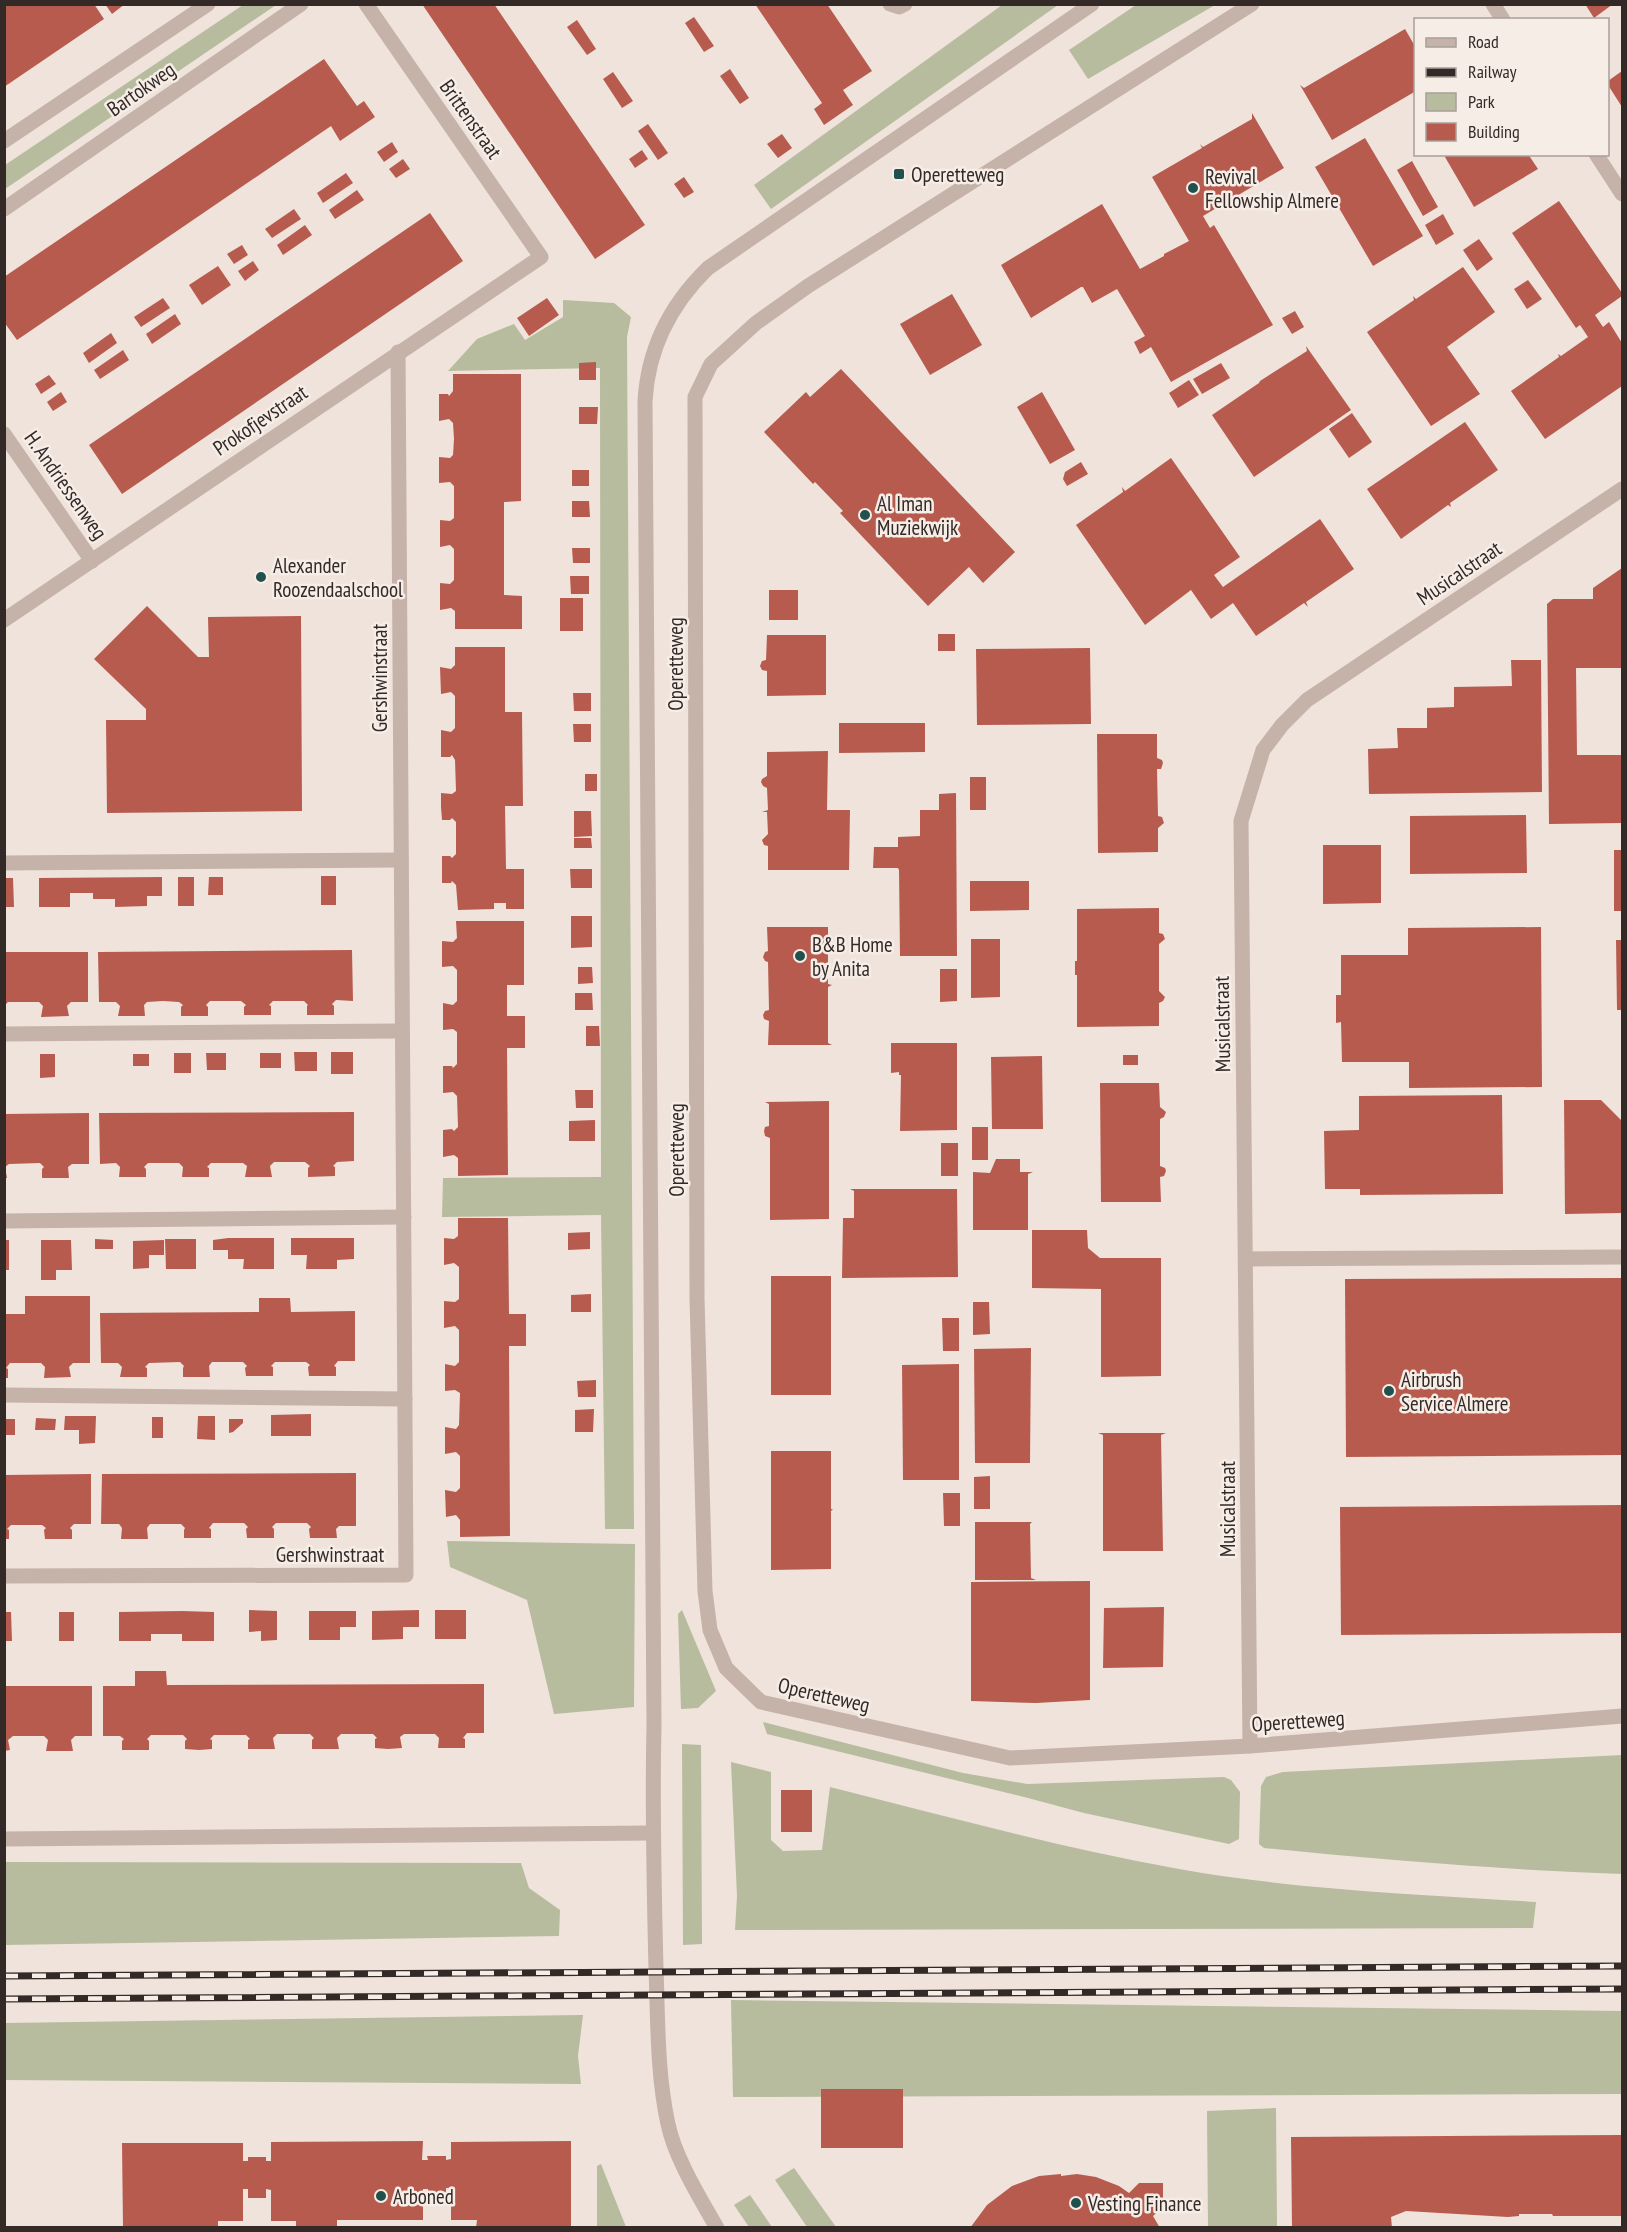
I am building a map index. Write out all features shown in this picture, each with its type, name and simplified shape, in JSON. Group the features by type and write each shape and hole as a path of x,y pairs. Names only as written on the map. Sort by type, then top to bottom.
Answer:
{"street":[{"name":"Bartokweg","path":"4,141 208,4"},
{"name":"Bartokweg","path":"4,209 301,4"},
{"name":"Brittenstraat","path":"366,4 541,257"},
{"path":"890,4 899,7 905,4"},
{"path":"717,2228 691,2182 668,2126 660,2069 652,1833 654,1715 645,411 650,363 663,327 672,311 686,290 708,268 1092,4"},
{"name":"Operetteweg","path":"1252,4 808,286 765,316 711,364 695,397 697,1286 705,1591 710,1630 726,1668 762,1702 1010,1758 1250,1746 1623,1716"},
{"path":"1493,4 1502,18"},
{"path":"1597,156 1623,194"},
{"name":"Prokofjevstraat","path":"4,620 541,257"},
{"name":"Gershwinstraat","path":"4,1576 406,1575 401,1031 399,352"},
{"name":"H. Andriessenweg","path":"4,434 92,561"},
{"name":"Musicalstraat","path":"1250,1746 1240,821 1263,750 1282,725 1307,700 1623,489"},
{"path":"4,863 401,860"},
{"path":"4,1034 401,1031"},
{"path":"4,1221 404,1217"},
{"path":"1246,1260 1623,1257"},
{"path":"4,1395 405,1399"},
{"path":"4,1839 652,1833"}],"green space":[{"path":"243,5 276,5 5,189 5,165"},
{"path":"1002,5 1058,5 771,209 754,185"},
{"path":"1136,5 1215,5 1088,79 1069,50"},
{"path":"563,300 614,303 631,317 627,337 634,1529 605,1529 601,1215 442,1217 443,1178 601,1177 600,368 448,371 477,339 514,324 525,340 563,317"},
{"path":"447,1541 635,1544 634,1707 554,1714 527,1600 450,1567"},
{"path":"682,1610 716,1691 698,1708 681,1709 678,1614"},
{"path":"763,1722 963,1773 1027,1784 1224,1777 1231,1780 1240,1792 1239,1839 1229,1844 1084,1813 767,1734"},
{"path":"682,1744 701,1745 702,1944 683,1945"},
{"path":"1622,1755 1622,1874 1398,1860 1264,1848 1259,1844 1261,1786 1266,1777 1283,1772"},
{"path":"731,1762 771,1772 771,1840 783,1851 822,1850 830,1787 1047,1841 1179,1869 1312,1887 1536,1902 1533,1928 735,1930 737,1896"},
{"path":"4,1862 521,1863 529,1888 560,1910 559,1936 5,1945"},
{"path":"731,2000 1622,2011 1622,2094 733,2097"},
{"path":"583,2015 578,2056 581,2084 5,2080 5,2023"},
{"path":"1276,2108 1277,2227 1208,2227 1207,2111"},
{"path":"601,2164 626,2227 597,2227 597,2166"},
{"path":"794,2168 836,2227 807,2227 775,2180"},
{"path":"750,2195 772,2227 749,2227 734,2205"}],"building":[{"path":"4,4 94,4 104,19 4,87"},
{"path":"105,4 125,4 112,14"},
{"path":"422,4 494,4 645,225 595,259"},
{"path":"755,4 827,4 872,71 843,90 853,105 824,125 814,109 822,103"},
{"path":"1585,4 1613,4 1594,18"},
{"path":"694,17 714,46 704,52 685,23"},
{"path":"577,20 596,49 587,55 567,27"},
{"path":"1405,29 1414,45 1414,92 1332,140 1300,85 1304,88"},
{"path":"324,59 357,106 364,101 375,117 340,141 331,126 17,340 4,322 4,277"},
{"path":"730,69 749,98 740,104 720,76"},
{"path":"1622,71 1622,107 1609,87 1609,80"},
{"path":"613,72 633,101 622,108 603,79"},
{"path":"1252,113 1284,168 1203,216 1210,228 1214,225 1273,325 1171,382 1151,347 1140,354 1134,342 1145,336 1117,289 1092,303 1081,287 1031,318 1001,265 1102,204 1140,269 1189,241 1152,177 1202,148 1200,144 1203,147 1252,119"},
{"path":"648,124 668,153 658,160 638,131"},
{"path":"782,134 792,148 778,158 767,144"},
{"path":"1365,138 1423,236 1373,266 1315,167"},
{"path":"392,142 398,152 384,162 377,152"},
{"path":"642,150 648,159 635,168 629,159"},
{"path":"1529,156 1538,169 1474,207 1445,157"},
{"path":"403,159 410,169 396,178 389,169"},
{"path":"1412,161 1438,207 1423,216 1397,170"},
{"path":"346,173 353,183 323,203 317,193"},
{"path":"684,177 694,192 684,198 674,184"},
{"path":"357,190 364,200 335,219 329,210"},
{"path":"1559,201 1622,293 1622,296 1595,315 1603,327 1609,322 1622,343 1622,386 1545,439 1511,391 1559,357 1558,354 1561,356 1588,337 1580,325 1576,328 1512,233"},
{"path":"294,209 301,219 272,238 265,229"},
{"path":"430,213 463,261 122,494 89,445"},
{"path":"1443,214 1454,234 1436,245 1425,225"},
{"path":"305,225 312,235 283,255 277,245"},
{"path":"1479,239 1493,259 1477,271 1463,250"},
{"path":"242,245 248,255 234,264 227,254"},
{"path":"253,261 259,270 245,281 238,271"},
{"path":"218,266 231,285 202,305 189,285"},
{"path":"1463,267 1495,312 1447,347 1480,394 1431,426 1367,332 1414,300 1413,296 1416,299"},
{"path":"1528,280 1542,299 1527,309 1514,289"},
{"path":"952,294 982,345 930,375 900,324"},
{"path":"163,298 170,308 141,327 134,317"},
{"path":"547,298 559,315 529,336 517,318"},
{"path":"1295,311 1304,327 1292,334 1282,318"},
{"path":"175,314 181,324 152,344 146,334"},
{"path":"111,333 117,343 89,363 83,353"},
{"path":"1306,346 1351,410 1254,477 1212,415 1307,351"},
{"path":"123,350 129,360 100,379 94,370"},
{"path":"596,362 596,380 579,380 579,363"},
{"path":"1221,363 1230,378 1202,394 1193,379"},
{"path":"841,369 1015,552 983,583 969,567 928,606 840,513 843,511 815,482 813,484 764,432 806,392 810,397"},
{"path":"453,374 521,374 521,501 504,502 504,595 522,596 522,629 455,629 455,611 451,608 440,610 440,583 450,584 454,580 454,549 450,545 440,547 440,520 450,521 454,518 454,486 450,482 439,483 439,457 450,458 453,455 454,439 453,423 449,419 439,421 439,394 449,396 453,391"},
{"path":"49,375 56,384 41,394 35,384"},
{"path":"1189,380 1199,395 1178,408 1169,393"},
{"path":"61,392 67,402 53,411 47,402"},
{"path":"1042,392 1075,450 1050,464 1017,407"},
{"path":"579,407 598,407 597,424 579,424"},
{"path":"1352,413 1372,442 1349,458 1329,429"},
{"path":"1465,422 1498,470 1450,503 1451,507 1448,505 1401,539 1367,489"},
{"path":"1171,458 1240,557 1214,575 1223,587 1320,519 1354,569 1306,602 1308,607 1304,603 1256,636 1233,603 1211,619 1191,590 1145,625 1076,525 1123,492 1122,487 1125,491"},
{"path":"1081,462 1088,474 1067,486 1063,479 1065,472"},
{"path":"572,470 589,470 589,486 572,486"},
{"path":"572,501 589,501 590,517 572,517"},
{"path":"572,548 590,548 590,563 573,563"},
{"path":"1622,568 1622,668 1576,668 1577,755 1622,755 1622,823 1549,824 1547,604 1553,599 1593,599 1593,588"},
{"path":"570,576 589,576 589,594 571,594"},
{"path":"769,590 798,590 798,620 769,620"},
{"path":"560,598 583,598 583,631 560,631"},
{"path":"147,606 198,657 209,657 208,617 301,616 302,811 107,813 106,720 146,720 146,709 94,659"},
{"path":"938,634 955,634 955,651 938,651"},
{"path":"767,635 826,635 826,695 767,696 767,671 762,670 760,666 762,661 766,660"},
{"path":"455,647 505,647 505,712 522,712 523,806 505,806 506,869 524,869 524,909 506,909 506,903 494,903 494,909 458,910 456,885 452,881 442,883 442,856 452,858 456,854 456,822 452,818 442,820 441,793 452,794 456,791 455,760 452,755 441,757 441,730 451,732 455,728 455,696 451,692 441,694 440,667 451,669 455,665"},
{"path":"1090,648 1091,724 977,725 976,649"},
{"path":"1511,660 1541,660 1542,792 1369,794 1368,749 1398,748 1397,728 1427,728 1427,708 1454,707 1454,687 1512,686"},
{"path":"573,693 591,693 591,711 574,711"},
{"path":"839,723 925,723 925,752 839,753"},
{"path":"573,724 591,724 591,742 574,742"},
{"path":"1097,734 1157,734 1157,758 1163,763 1161,769 1157,769 1158,816 1162,817 1164,823 1158,828 1158,852 1098,853"},
{"path":"828,751 827,810 850,810 849,870 768,870 768,846 764,845 762,840 768,834 767,812 762,812 768,810 767,788 761,782 767,776 767,752"},
{"path":"585,774 597,774 597,791 585,791"},
{"path":"970,777 986,777 986,810 970,810"},
{"path":"956,793 957,956 900,956 899,870 898,868 873,868 874,847 898,847 898,837 920,836 920,810 939,810 939,794"},
{"path":"574,811 591,811 592,836 574,837"},
{"path":"1526,815 1527,873 1410,874 1410,816"},
{"path":"574,838 591,838 592,848 574,848"},
{"path":"1323,845 1381,845 1381,903 1323,904"},
{"path":"1614,850 1622,850 1622,911 1614,911"},
{"path":"570,869 592,869 592,888 571,888"},
{"path":"321,876 336,876 336,905 321,905"},
{"path":"162,877 162,896 147,896 147,906 115,907 115,899 93,899 93,893 70,893 70,907 39,907 39,878"},
{"path":"178,877 194,877 194,906 178,906"},
{"path":"209,877 223,877 223,895 208,895"},
{"path":"4,878 13,878 14,907 4,907"},
{"path":"970,881 1029,881 1029,910 970,911"},
{"path":"1159,908 1159,933 1163,934 1165,939 1159,944 1159,991 1165,997 1159,1003 1159,1026 1077,1027 1075,961 1077,961 1077,909"},
{"path":"571,916 592,916 592,947 571,948"},
{"path":"456,921 524,921 524,985 507,985 507,1016 525,1016 525,1048 507,1048 508,1175 458,1176 458,1158 454,1155 443,1157 443,1130 452,1129 454,1131 458,1127 457,1096 453,1092 443,1093 443,1066 453,1068 457,1064 457,1032 453,1029 443,1030 443,1003 453,1005 457,1001 457,970 453,966 442,967 442,941 453,942 457,938"},
{"path":"767,927 828,927 828,984 832,985 828,987 828,1043 832,1045 768,1045 769,1021 764,1019 763,1015 769,1010 768,962 763,957 768,951"},
{"path":"1541,927 1542,1087 1409,1088 1409,1062 1342,1062 1341,1022 1336,1023 1336,995 1341,995 1341,955 1408,955 1408,928"},
{"path":"971,939 1000,939 1000,997 971,998"},
{"path":"1616,940 1622,940 1622,1010 1617,1010"},
{"path":"352,950 353,1001 336,1000 332,1004 334,1015 307,1015 308,1005 304,1001 273,1001 269,1005 271,1015 244,1015 246,1005 241,1001 210,1001 206,1005 208,1016 181,1016 183,1005 179,1002 163,1001 147,1002 144,1005 145,1016 118,1016 120,1006 116,1002 99,1002 98,952"},
{"path":"4,952 88,952 88,1002 71,1002 67,1006 69,1016 41,1017 43,1006 39,1002 8,1002 4,1006"},
{"path":"578,967 592,967 593,983 578,984"},
{"path":"940,969 957,969 957,1001 940,1002"},
{"path":"575,993 592,993 593,1010 575,1010"},
{"path":"586,1026 599,1026 600,1046 586,1046"},
{"path":"891,1043 957,1043 957,1130 900,1131 901,1075 899,1072 891,1073"},
{"path":"294,1052 317,1052 317,1071 295,1071"},
{"path":"331,1052 353,1052 353,1074 331,1074"},
{"path":"174,1053 191,1053 191,1073 174,1073"},
{"path":"206,1053 226,1053 226,1070 207,1070"},
{"path":"260,1053 281,1053 281,1068 260,1068"},
{"path":"40,1054 55,1054 55,1077 40,1078"},
{"path":"133,1054 149,1054 149,1066 133,1066"},
{"path":"1123,1055 1138,1055 1138,1065 1123,1065"},
{"path":"1042,1056 1043,1129 992,1129 991,1057"},
{"path":"1100,1083 1159,1083 1160,1107 1166,1112 1160,1119 1160,1166 1166,1171 1164,1176 1160,1177 1161,1202 1101,1202"},
{"path":"575,1090 593,1090 593,1108 576,1108"},
{"path":"1502,1095 1503,1194 1360,1195 1360,1189 1325,1189 1324,1131 1359,1130 1359,1096"},
{"path":"1564,1100 1601,1100 1622,1121 1622,1213 1565,1214"},
{"path":"829,1101 829,1219 770,1220 770,1138 765,1136 764,1131 765,1127 769,1126 769,1104 765,1102"},
{"path":"354,1112 354,1161 337,1162 333,1166 335,1176 308,1177 310,1166 305,1162 274,1162 270,1166 272,1177 245,1177 247,1166 243,1163 211,1163 207,1167 209,1177 182,1177 183,1167 179,1163 148,1163 144,1167 146,1177 119,1177 120,1167 116,1163 100,1164 99,1113"},
{"path":"89,1113 89,1164 72,1164 68,1167 69,1178 42,1178 44,1167 40,1163 9,1164 5,1167 7,1178 4,1178 4,1114"},
{"path":"595,1120 595,1141 569,1141 569,1121"},
{"path":"972,1127 988,1127 988,1160 972,1160"},
{"path":"941,1143 958,1143 958,1176 941,1176"},
{"path":"996,1159 1020,1159 1020,1172 1033,1172 1028,1174 1028,1230 973,1230 973,1172 990,1173"},
{"path":"850,1189 957,1189 958,1277 842,1278 843,1218 854,1218 854,1191"},
{"path":"458,1218 508,1218 509,1314 526,1314 526,1346 509,1346 510,1536 460,1537 460,1520 456,1515 446,1517 445,1490 456,1492 460,1488 460,1456 456,1452 445,1454 445,1427 456,1429 459,1425 460,1393 455,1390 445,1391 445,1364 455,1366 459,1362 459,1330 455,1326 444,1328 444,1301 455,1302 459,1299 459,1267 454,1263 444,1265 444,1238 454,1239 458,1236"},
{"path":"1032,1230 1087,1230 1088,1248 1100,1258 1161,1258 1161,1376 1101,1377 1101,1289 1032,1288"},
{"path":"590,1232 590,1249 568,1250 568,1233"},
{"path":"274,1238 274,1269 243,1269 244,1259 228,1259 228,1250 213,1250 213,1240"},
{"path":"291,1238 354,1238 354,1259 337,1260 337,1269 306,1269 307,1255 291,1255"},
{"path":"95,1239 113,1240 113,1249 95,1249"},
{"path":"165,1239 196,1239 196,1269 166,1269"},
{"path":"4,1240 9,1240 9,1270 4,1270"},
{"path":"41,1240 71,1240 72,1270 56,1270 56,1280 41,1280"},
{"path":"164,1240 164,1255 149,1255 149,1268 133,1269 133,1241"},
{"path":"771,1276 831,1276 831,1395 771,1395"},
{"path":"1622,1278 1622,1455 1346,1457 1345,1279"},
{"path":"591,1294 591,1312 571,1312 571,1295"},
{"path":"25,1296 90,1296 90,1363 73,1363 69,1367 71,1377 44,1378 45,1367 41,1363 10,1363 6,1368 8,1378 4,1378 4,1314 25,1314"},
{"path":"259,1298 290,1298 291,1312 355,1311 355,1361 338,1361 334,1366 336,1376 309,1376 308,1367 310,1365 306,1362 275,1362 271,1366 273,1376 246,1376 247,1366 243,1362 212,1362 209,1366 210,1377 183,1377 184,1366 180,1362 149,1363 145,1367 147,1377 120,1377 122,1367 118,1363 101,1363 100,1313 259,1312"},
{"path":"973,1302 989,1302 990,1334 973,1335"},
{"path":"942,1318 959,1318 959,1351 943,1351"},
{"path":"1031,1348 1030,1463 975,1463 974,1349"},
{"path":"959,1364 959,1480 903,1480 902,1365"},
{"path":"596,1380 596,1397 578,1397 577,1381"},
{"path":"594,1409 593,1432 575,1432 575,1410"},
{"path":"311,1414 311,1436 271,1436 271,1415"},
{"path":"65,1416 96,1416 95,1443 79,1444 79,1430 64,1430"},
{"path":"198,1416 215,1416 215,1440 197,1439"},
{"path":"152,1417 163,1417 163,1438 152,1438"},
{"path":"36,1418 56,1419 55,1430 35,1430"},
{"path":"4,1419 15,1419 15,1435 4,1435"},
{"path":"229,1419 243,1419 243,1423 229,1433"},
{"path":"1098,1433 1166,1433 1161,1435 1163,1551 1103,1551 1103,1435"},
{"path":"771,1451 831,1451 831,1509 833,1509 831,1511 831,1569 771,1570"},
{"path":"356,1473 356,1526 339,1526 336,1529 337,1538 310,1538 309,1529 311,1527 307,1523 276,1523 272,1527 274,1538 247,1538 246,1529 248,1527 244,1523 213,1523 209,1528 211,1538 184,1538 185,1528 181,1524 150,1524 147,1528 148,1539 121,1539 122,1528 119,1524 101,1524 102,1474"},
{"path":"91,1474 91,1524 74,1524 70,1528 72,1539 45,1539 44,1530 46,1528 42,1525 11,1525 7,1529 9,1539 4,1539 4,1475"},
{"path":"990,1476 990,1509 974,1509 974,1477"},
{"path":"943,1493 960,1493 960,1526 944,1526"},
{"path":"1622,1505 1622,1633 1341,1635 1340,1507"},
{"path":"975,1522 1032,1522 1030,1524 1031,1578 1036,1580 975,1580"},
{"path":"1090,1581 1090,1700 1036,1703 971,1701 971,1582"},
{"path":"1164,1607 1163,1667 1103,1668 1104,1608"},
{"path":"249,1610 277,1611 277,1640 261,1641 261,1631 249,1632"},
{"path":"419,1610 419,1627 403,1627 403,1639 372,1640 372,1611"},
{"path":"435,1610 466,1610 466,1639 435,1639"},
{"path":"309,1611 356,1611 356,1627 340,1627 340,1640 309,1640"},
{"path":"4,1612 11,1612 12,1641 4,1641"},
{"path":"59,1612 74,1612 74,1641 59,1641"},
{"path":"119,1612 214,1612 214,1641 182,1641 182,1634 151,1634 151,1641 119,1641"},
{"path":"135,1671 166,1671 167,1685 484,1684 484,1733 467,1733 463,1738 465,1748 438,1748 439,1738 435,1734 404,1734 400,1737 402,1748 388,1749 375,1748 377,1738 373,1734 341,1734 337,1738 339,1749 312,1749 314,1738 310,1734 277,1734 273,1738 275,1749 248,1749 250,1739 246,1735 214,1735 210,1739 212,1749 199,1750 185,1749 187,1739 183,1735 151,1735 147,1739 149,1750 122,1750 124,1739 120,1736 103,1736 103,1686 135,1686"},
{"path":"4,1686 92,1686 92,1736 75,1736 71,1740 73,1751 46,1751 48,1740 44,1736 13,1736 8,1740 10,1750 4,1751"},
{"path":"781,1790 812,1790 812,1832 781,1832"},
{"path":"821,2089 903,2089 903,2148 821,2148"},
{"path":"1622,2135 1622,2216 1519,2214 1519,2216 1508,2217 1406,2211 1391,2217 1392,2228 1292,2228 1291,2137"},
{"path":"423,2141 422,2160 428,2160 427,2156 446,2156 446,2160 451,2159 451,2142 571,2141 571,2228 476,2228 477,2220 451,2220 451,2188 446,2188 446,2198 428,2198 428,2189 423,2189 423,2220 337,2220 337,2228 296,2228 296,2221 271,2221 271,2190 266,2189 266,2198 248,2198 248,2189 243,2189 243,2221 218,2221 218,2228 123,2228 122,2143 243,2143 243,2161 248,2161 248,2157 266,2157 266,2161 271,2161 271,2142"},
{"name":"Vesting Finance","path":"1061,2174 1061,2176 1077,2174 1096,2177 1119,2186 1129,2193 1139,2183 1163,2183 1163,2207 1153,2216 1160,2228 970,2228 987,2205 1012,2186 1039,2176"}],"railway":[{"path":"4,1976 1622,1966"},
{"path":"4,1999 1622,1989"}],"place":[{"name":"Operetteweg","path":"899,174"},
{"name":"Revival Fellowship Almere","path":"1193,188"},
{"name":"Al Iman Muziekwijk","path":"865,515"},
{"name":"Alexander Roozendaalschool","path":"261,577"},
{"name":"B&B Home by Anita","path":"800,956"},
{"name":"Airbrush Service Almere","path":"1389,1391"},
{"name":"Arboned","path":"381,2196"},
{"name":"Vesting Finance","path":"1076,2203"}]}
